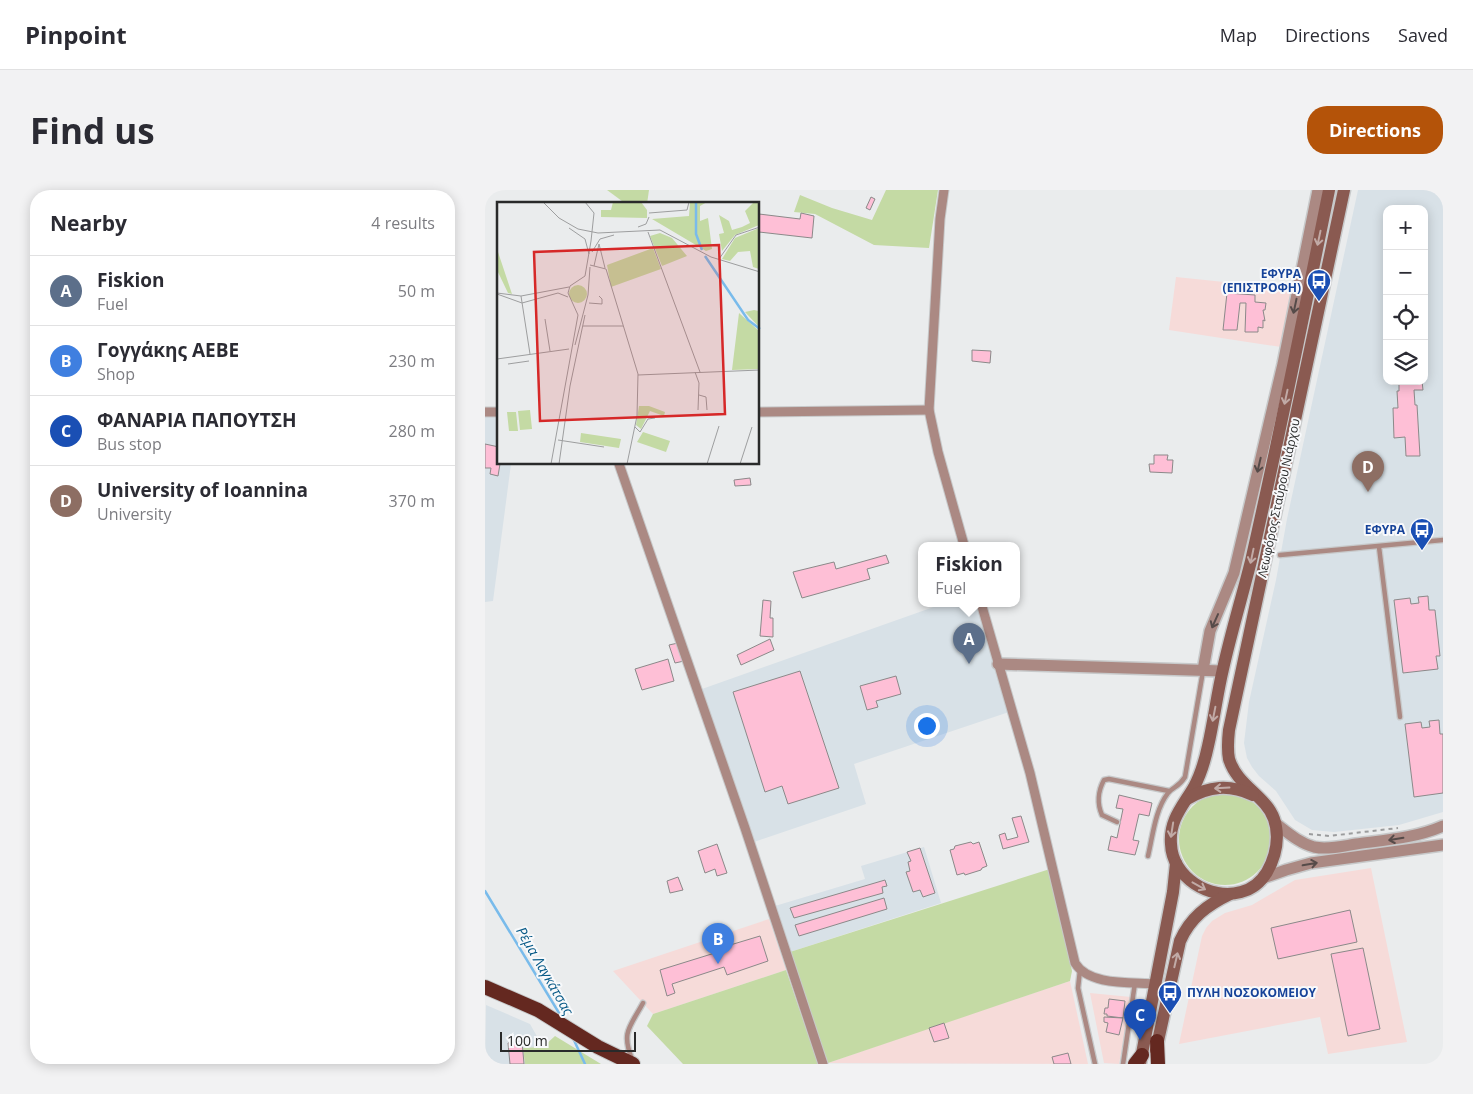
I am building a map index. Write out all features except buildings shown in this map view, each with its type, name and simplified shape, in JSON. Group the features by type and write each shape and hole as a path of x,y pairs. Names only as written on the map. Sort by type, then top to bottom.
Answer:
{"highway":[{"path":"487,991 547,1015 593,1044 633,1064"},
{"path":"1157,1042 1158,1064"},
{"path":"593,1044 614,1064"}],"main road":[{"name":"Λεωφόρος Σταύρου Νιάρχου","path":"1230,894 1210,891 1194,884 1184,875 1176,863 1171,849 1171,829 1176,816 1198,778 1206,755 1222,671 1250,563 1329,190"},
{"name":"Λεωφόρος Σταύρου Νιάρχου","path":"1153,1064 1180,941 1184,931 1191,921 1209,905 1230,894 1248,890 1255,886 1263,878 1271,865 1277,846 1275,823 1267,806 1239,778 1231,763 1228,753 1229,730 1345,190"},
{"path":"1187,799 1198,792 1221,787 1238,789 1259,797"},
{"name":"Λεωφόρος Σταύρου Νιάρχου","path":"1139,1061 1173,892 1176,863"}],"street":[{"path":"944,190 940,219 929,410 938,452 963,542"},
{"path":"1203,670 1210,631 1235,573 1283,364 1318,190"},
{"path":"760,412 929,410"},
{"path":"619,465 745,828 823,1064"},
{"path":"982,607 1032,782 1075,963 1085,974 1096,979 1155,984"},
{"path":"998,664 1222,671"},
{"path":"1275,823 1302,842 1315,847 1329,848 1399,838 1429,832 1443,826"},
{"path":"1263,878 1311,863 1441,844"}],"lane":[{"path":"1280,555 1443,540"},
{"path":"1379,547 1400,717"},
{"path":"1148,856 1159,808 1169,791 1180,785 1185,777 1203,670"},
{"path":"1117,822 1102,815 1098,807 1100,786 1103,780 1109,779 1169,791"},
{"path":"1080,970 1078,988 1095,1064"},
{"path":"1123,1064 1135,983"},
{"path":"633,1064 626,1045 626,1034 643,1003"}],"path":[{"path":"1308,833 1318,836 1329,836 1398,827 1399,838"}],"shaded area":[{"path":"1358,190 1443,190 1443,812 1399,825 1334,832 1312,830 1295,820 1276,791 1252,767 1247,758 1244,743 1249,702 1276,580 1287,519"},
{"path":"1176,277 1291,289 1281,347 1169,330"},
{"path":"485,417 497,417 497,465 511,465 493,601 485,602"},
{"path":"934,607 980,607 1009,712 854,764 866,804 754,842 702,689"},
{"path":"924,847 941,903 790,952 775,906 865,879 861,866"},
{"path":"1371,868 1407,1042 1328,1054 1320,1017 1179,1044 1202,936 1212,921 1225,913 1252,905 1295,880"},
{"path":"769,919 786,970 653,1014 613,971"},
{"path":"1070,981 1088,1064 828,1063 929,1028"},
{"path":"1090,993 1131,997 1119,1064 1104,1063"},
{"path":"486,1005 530,1024 543,1047 523,1048 525,1064 485,1064"}],"green space":[{"path":"607,190 649,190 647,202 623,202"},
{"path":"886,190 938,190 929,248 874,245 815,214 794,212 800,195 832,208 872,220"},
{"path":"1216,793 1234,793 1251,800 1264,813 1271,830 1271,848 1264,865 1251,878 1234,885 1216,885 1199,878 1186,865 1179,848 1179,830 1186,813 1199,800"},
{"path":"1050,869 1072,971 1070,981 828,1063 790,952"},
{"path":"786,970 818,1064 683,1064 647,1026 653,1014"},
{"path":"555,1036 601,1064 525,1064 523,1048 543,1047"}],"waterway":[{"name":"Ρέμα Λαγκάτσας","path":"485,891 562,1018"},
{"name":"Ρέμα Λαγκάτσας","path":"573,1038 585,1064"}],"place":[{"name":"ΕΦΥΡΑ (ΕΠΙΣΤΡΟΦΗ)","path":"1319,302"},
{"name":"University of Ioannina","path":"1368,492"},
{"name":"ΕΦΥΡΑ","path":"1422,551"},
{"name":"Fiskion","path":"969,664"},
{"name":"Γογγάκης ΑΕΒΕ","path":"718,964"},
{"name":"ΠΥΛΗ ΝΟΣΟΚΟΜΕΙΟΥ","path":"1170,1014"},
{"name":"ΦΑΝΑΡΙΑ ΠΑΠΟΥΤΣΗ","path":"1140,1040"}]}
